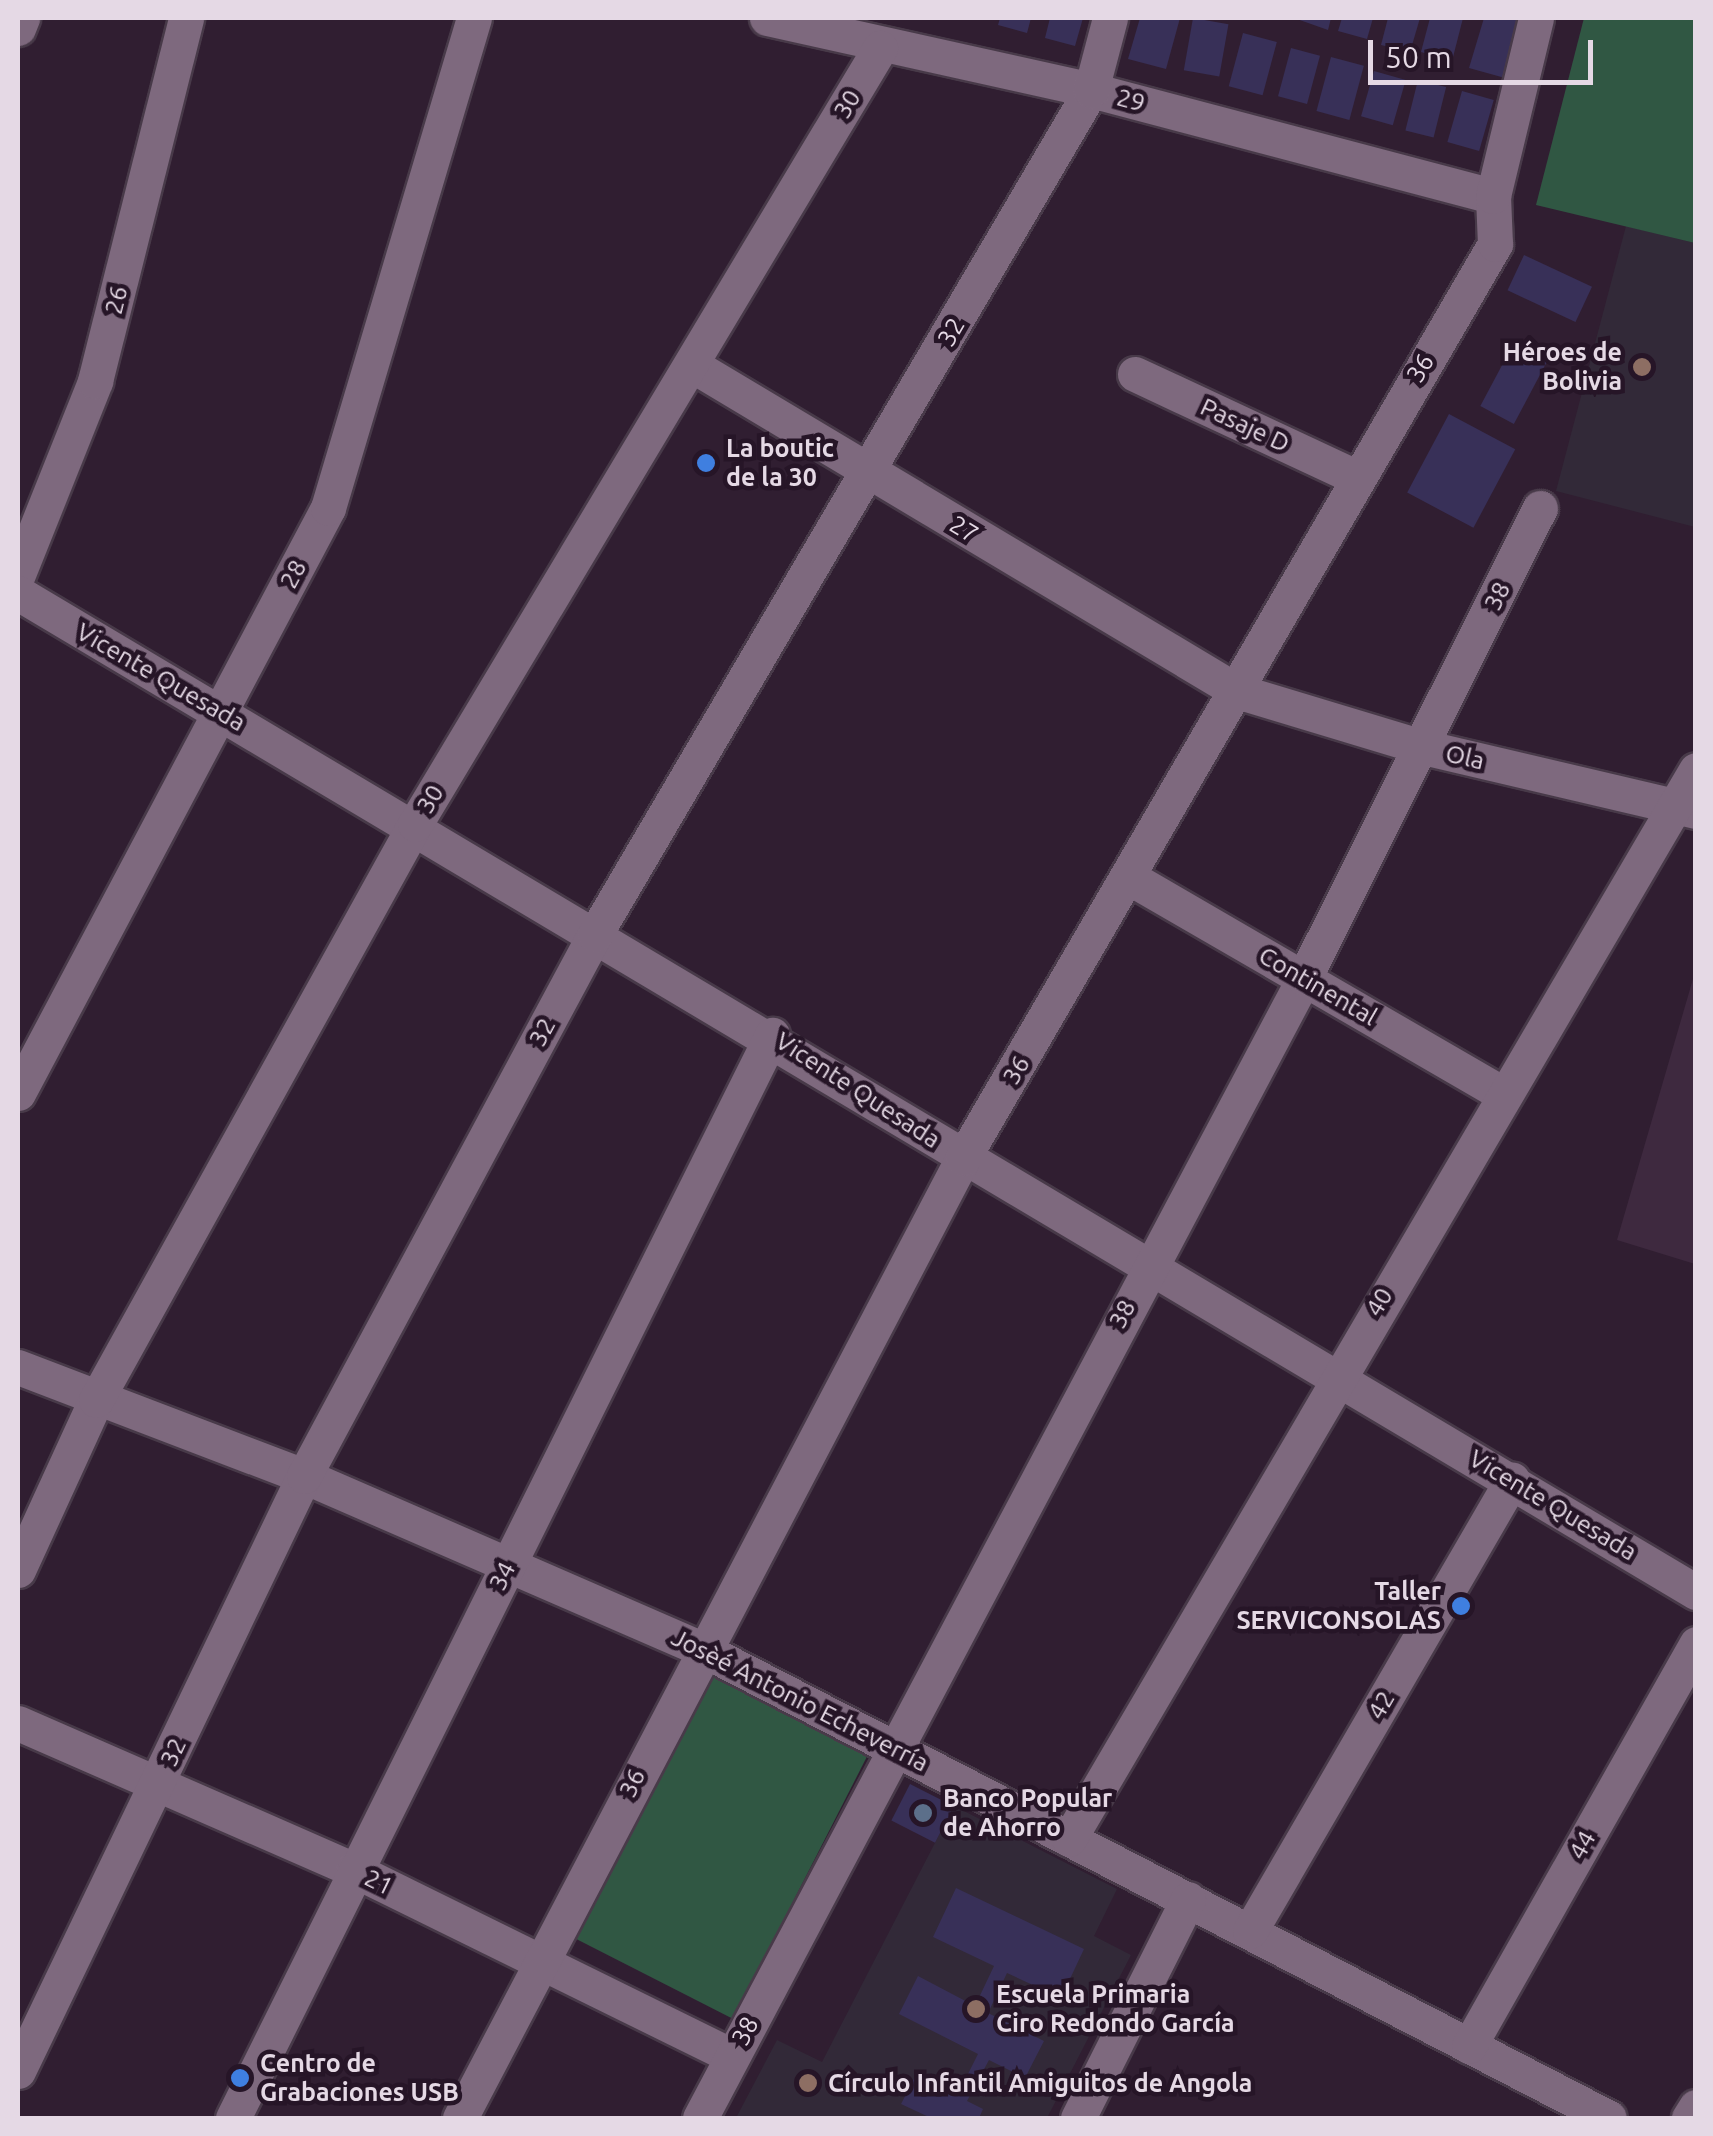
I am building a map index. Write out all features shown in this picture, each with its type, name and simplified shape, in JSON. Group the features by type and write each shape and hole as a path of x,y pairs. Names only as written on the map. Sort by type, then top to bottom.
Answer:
{"street":[{"path":"18,28 22,18"},
{"name":"26","path":"18,574 96,381 186,18"},
{"name":"28","path":"18,1093 328,508 474,18"},
{"name":"29","path":"766,18 880,48 1091,90 1493,196"},
{"name":"32","path":"18,2071 304,1476 595,934 870,474 1091,90 1110,18"},
{"name":"36","path":"460,2118 700,1648 963,1158 1132,879 1354,476 1495,244 1493,196 1536,18"},
{"name":"30","path":"18,1570 96,1400 415,824 880,48"},
{"name":"27","path":"692,365 1237,691"},
{"name":"Pasaje D","path":"1136,374 1354,476"},
{"name":"38","path":"700,2118 1147,1266 1304,978 1540,508"},
{"name":"Vicente Quesada","path":"18,593 772,1035 963,1158 1696,1592"},
{"name":"Ola","path":"1237,691 1423,747 1688,809"},
{"name":"40","path":"1069,1839 1334,1376 1503,1094 1688,809 1696,770"},
{"name":"Continental","path":"1132,879 1503,1094"},
{"name":"34","path":"233,2118 772,1035"},
{"name":"Josèé Antonio Echeverría","path":"18,1367 96,1400 304,1476 700,1648 1470,2046 1593,2115"},
{"name":"42","path":"1250,1931 1512,1480"},
{"name":"44","path":"1470,2046 1696,1644"},
{"name":"21","path":"18,1723 354,1870 732,2056"},
{"path":"1078,2118 1188,1899"},
{"path":"1689,2118 1696,2106"}],"shaded area":[{"name":"Héroes de Bolivia","path":"1626,226 1695,243 1695,527 1556,491"},
{"path":"1695,972 1695,1264 1617,1240"},
{"name":"Escuela Primaria Ciro Redondo García","path":"954,1806 1117,1889 1094,1936 1131,1955 1047,2118 736,2118 777,2040 822,2062"}],"green space":[{"path":"1584,18 1695,18 1695,243 1536,205"},
{"path":"706,1665 871,1749 733,2019 568,1935"}],"building":[{"path":"1000,18 1031,18 1027,33 998,25"},
{"path":"1050,18 1083,18 1075,46 1045,38"},
{"path":"1140,18 1180,18 1166,69 1128,59"},
{"path":"1193,18 1228,24 1219,76 1184,70"},
{"path":"1294,18 1331,18 1328,30"},
{"path":"1342,18 1373,18 1367,39 1338,31"},
{"path":"1388,18 1420,18 1410,52 1381,45"},
{"path":"1430,18 1463,18 1452,61 1421,52"},
{"path":"1484,18 1521,20 1505,78 1469,68"},
{"path":"1243,33 1277,42 1263,95 1229,86"},
{"path":"1291,48 1320,56 1307,104 1278,96"},
{"path":"1331,57 1364,66 1349,120 1317,111"},
{"path":"1374,71 1406,80 1393,125 1361,116"},
{"path":"1418,80 1446,87 1434,137 1405,130"},
{"path":"1462,91 1494,100 1479,151 1447,142"},
{"path":"1524,255 1592,287 1575,322 1508,290"},
{"path":"1516,339 1550,357 1514,424 1480,406"},
{"path":"1449,414 1515,449 1473,528 1407,493"},
{"name":"Banco Popular de Ahorro","path":"910,1784 954,1806 935,1843 891,1821"},
{"path":"956,1888 1084,1949 1061,1998 1007,1973 988,2013 1044,2041 1025,2078 989,2060 967,2101 983,2109 979,2118 931,2118 901,2104 916,2075 957,2096 978,2054 899,2014 918,1976 975,2006 994,1966 933,1937"}],"place":[{"name":"Héroes de Bolivia","path":"1642,367"},
{"name":"La boutic de la 30","path":"706,463"},
{"name":"Taller SERVICONSOLAS","path":"1461,1606"},
{"name":"Banco Popular de Ahorro","path":"923,1813"},
{"name":"Escuela Primaria Ciro Redondo García","path":"976,2009"},
{"name":"Centro de Grabaciones USB","path":"240,2078"},
{"name":"Círculo Infantil Amiguitos de Angola","path":"808,2083"}]}
